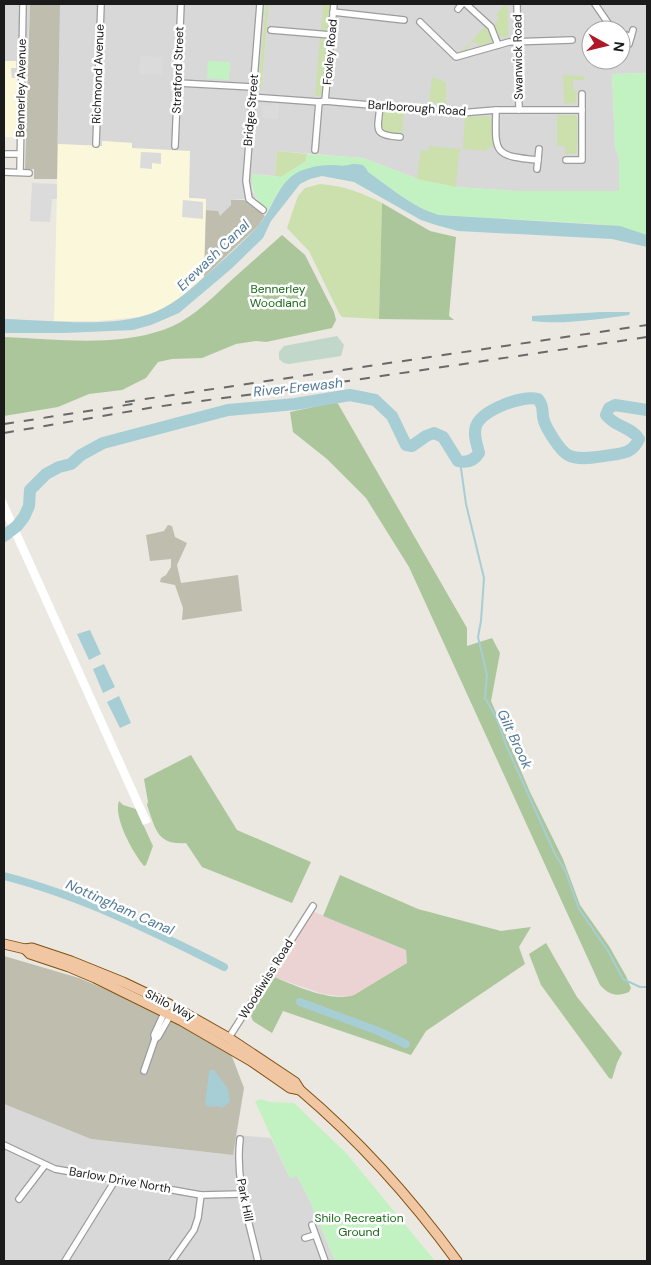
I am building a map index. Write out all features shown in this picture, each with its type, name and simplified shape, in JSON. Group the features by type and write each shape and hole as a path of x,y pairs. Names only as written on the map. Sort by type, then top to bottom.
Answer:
{"main road":[{"name":"Shilo Way","path":"4,944 25,949 30,954 170,1009 229,1038 287,1077 382,1168 434,1230 457,1261"},
{"name":"Shilo Way","path":"170,1009 290,1088 300,1090"}],"street":[{"name":"Bennerley Avenue","path":"20,172 23,4"},
{"name":"Richmond Avenue","path":"96,144 101,4"},
{"name":"Stratford Street","path":"175,146 172,136 178,83 181,4"},
{"name":"Bridge Street","path":"260,4 246,174 249,199 263,210"},
{"name":"Foxley Road","path":"315,150 334,4"},
{"name":"Swanwick Road","path":"517,4 519,110"},
{"path":"595,4 606,20"},
{"path":"462,5 491,27 498,45"},
{"path":"333,12 397,22 404,20"},
{"path":"420,22 456,56 474,49 518,41 572,40"},
{"path":"271,30 331,35"},
{"path":"631,37 633,30"},
{"path":"178,83 253,87"},
{"path":"566,160 582,160 582,94"},
{"name":"Barlborough Road","path":"252,98 322,101 460,113 496,110 582,110"},
{"path":"380,106 378,128 380,133 385,136 400,137"},
{"path":"496,110 496,140 500,149 512,158 538,160"},
{"path":"537,170 539,148"},
{"path":"6,154 20,154"},
{"path":"4,172 29,173"},
{"name":"Woodiwiss Road","path":"229,1038 313,906"},
{"path":"144,1070 155,1039 158,1037 170,1009"},
{"path":"229,1038 228,1042 235,1051"},
{"name":"Park Hill","path":"240,1139 238,1153 242,1194 258,1261"},
{"name":"Barlow Drive North","path":"4,1145 54,1169 201,1195 242,1194"},
{"path":"19,1199 45,1165"},
{"path":"66,1261 116,1179"},
{"path":"172,1261 194,1230 198,1218 201,1195"},
{"path":"312,1224 325,1261"},
{"path":"305,1238 316,1235"}],"shaded area":[{"path":"4,4 30,4 27,78 12,78 11,68 16,61 4,61"},
{"path":"30,4 60,4 57,179 34,179 34,169 25,169"},
{"path":"60,4 266,4 258,86 261,89 269,4 647,4 647,73 612,74 615,147 619,159 619,191 516,191 456,187 421,180 363,158 277,151 275,176 252,174 252,190 256,198 231,200 231,205 220,217 218,211 206,210 206,199 189,198 132,148 132,143 102,141 102,146 58,144"},
{"path":"140,56 163,57 162,75 139,74"},
{"path":"4,61 16,61 16,68 11,68 11,74 12,78 18,78 17,138 4,137"},
{"path":"272,103 279,104 278,119 262,118 263,105 272,106"},
{"path":"102,141 132,143 132,148 190,151 189,198 206,199 204,277 178,300 156,312 139,317 100,321 54,321 58,144 102,146"},
{"path":"141,152 161,153 161,164 152,163 152,169 140,168"},
{"path":"32,183 57,184 57,199 52,199 50,222 30,221"},
{"path":"183,200 203,202 203,219 182,217"},
{"path":"231,200 244,200 265,216 258,226 204,277 206,210 218,211 220,216 231,205"},
{"path":"168,525 172,526 175,537 187,543 177,565 181,583 238,575 242,611 182,620 183,608 175,585 160,582 161,578 166,575 171,567 171,559 150,561 146,535 164,531"},
{"path":"312,911 406,950 407,963 354,995 347,997 323,994 274,977"},
{"path":"4,956 79,978 163,1014 231,1054 244,1088 233,1155 91,1139 4,1104"},
{"path":"4,1104 91,1139 233,1155 236,1135 271,1138 290,1178 297,1175 335,1261 4,1261"}],"green space":[{"path":"266,4 269,4 261,90 258,86"},
{"path":"315,4 331,4 329,27 326,31 323,32 321,30 323,5"},
{"path":"505,4 508,4 508,38 499,36 493,26 499,18 496,15"},
{"path":"486,26 491,33 491,42 480,46 474,42 470,43 466,52 458,55"},
{"path":"320,38 328,42 322,93 315,96"},
{"path":"208,61 230,62 229,80 207,78"},
{"path":"647,73 647,235 598,224 439,215 429,212 402,196 368,172 366,167 352,164 345,167 330,165 300,172 288,180 278,192 268,210 257,198 253,190 252,174 281,177 306,161 307,154 363,158 421,180 456,187 516,191 619,191 619,159 615,147 612,74"},
{"path":"563,75 584,76 584,80 573,80 573,91 577,91 576,103 564,104"},
{"path":"432,77 446,82 446,104 429,102"},
{"path":"383,111 404,112 402,135 383,131 381,128"},
{"path":"557,115 575,115 577,118 577,151 575,154 565,154 565,146 557,146"},
{"path":"487,116 491,118 493,146 485,151 463,149 465,117"},
{"path":"429,146 462,149 459,153 456,187 417,179 421,150 429,151"},
{"path":"277,151 307,154 306,161 281,177 275,176"},
{"path":"320,184 352,190 382,203 379,319 342,317 309,251 287,228 298,196 305,188"},
{"path":"382,203 430,231 456,237 449,316 454,320 379,319"},
{"name":"Bennerley Woodland","path":"282,235 305,255 334,312 336,320 332,328 266,342 256,341 236,344 202,358 172,359 158,362 146,378 122,390 89,394 58,407 4,416 4,337 84,341 124,339 172,327 211,299"},
{"path":"337,336 344,345 341,356 289,364 279,359 279,352 284,346"},
{"path":"337,402 467,628 467,646 492,638 500,653 491,701 530,792 563,859 580,905 609,946 626,976 631,988 629,992 613,994 606,991 600,985 409,567 366,498 327,459 293,432 290,412"},
{"path":"191,755 237,830 311,862 292,903 202,867 186,843 169,841 159,834 147,805 144,779"},
{"path":"119,801 123,805 136,809 153,846 144,866 121,825 118,808"},
{"path":"340,875 418,909 501,931 531,927 519,947 525,964 426,1031 411,1055 283,1011 272,1033 253,1021 251,1016 274,977 313,992 335,997 345,997 354,995 407,963 406,950 323,916"},
{"path":"546,943 577,997 622,1053 612,1079 609,1078 541,985 529,954"},
{"name":"Shilo Recreation Ground","path":"261,1099 270,1102 294,1103 346,1153 435,1261 335,1261 310,1201 297,1176 290,1178 255,1101"}],"water":[{"path":"352,164 364,166 368,172 402,196 429,212 439,215 620,226 647,235 647,247 612,239 458,231 421,220 354,182 322,176 300,184 271,221 263,238 231,269 179,313 151,325 133,330 4,333 4,319 101,322 139,317 155,312 178,299 193,287 252,233 263,220 280,189 292,176 315,166 344,166"},
{"path":"630,312 629,315 581,321 532,321 532,316"},
{"path":"90,630 101,654 89,660 77,634"},
{"path":"104,664 115,687 103,693 93,669"},
{"path":"119,696 131,723 120,728 107,702"},
{"path":"212,1069 228,1089 230,1102 222,1108 217,1106 208,1107 205,1104 209,1072"}],"pier":[{"path":"4,496 151,822 143,825 4,517"}],"waterway":[{"name":"River Erewash","path":"4,536 17,526 24,517 29,506 30,490 46,474 59,467 71,464 81,455 103,443 228,410 295,404 350,395 375,400 392,416 406,445 412,446 434,433 443,437 458,461 464,462 473,460 479,453 475,433 476,426 480,420 494,409 522,399 538,399 542,407 545,423 556,443 566,454 578,458 624,452 634,447 637,443 639,439 633,432 614,422 606,415 609,408 615,405 647,410"},
{"name":"Gilt Brook","path":"460,461 466,504 484,578 478,637 487,675 485,698 497,719 506,745 555,854 565,870 579,909 608,951 623,979 640,987 647,987"},
{"name":"Nottingham Canal","path":"4,876 89,904 170,940 224,967"},
{"name":"Nottingham Canal","path":"300,1002 378,1031 406,1044"}],"railway":[{"path":"125,402 647,325"},
{"path":"4,433 155,407 300,388 647,337"},
{"path":"4,424 133,404"}],"water label":[{"name":"Erewash Canal","path":"213,255"}]}
